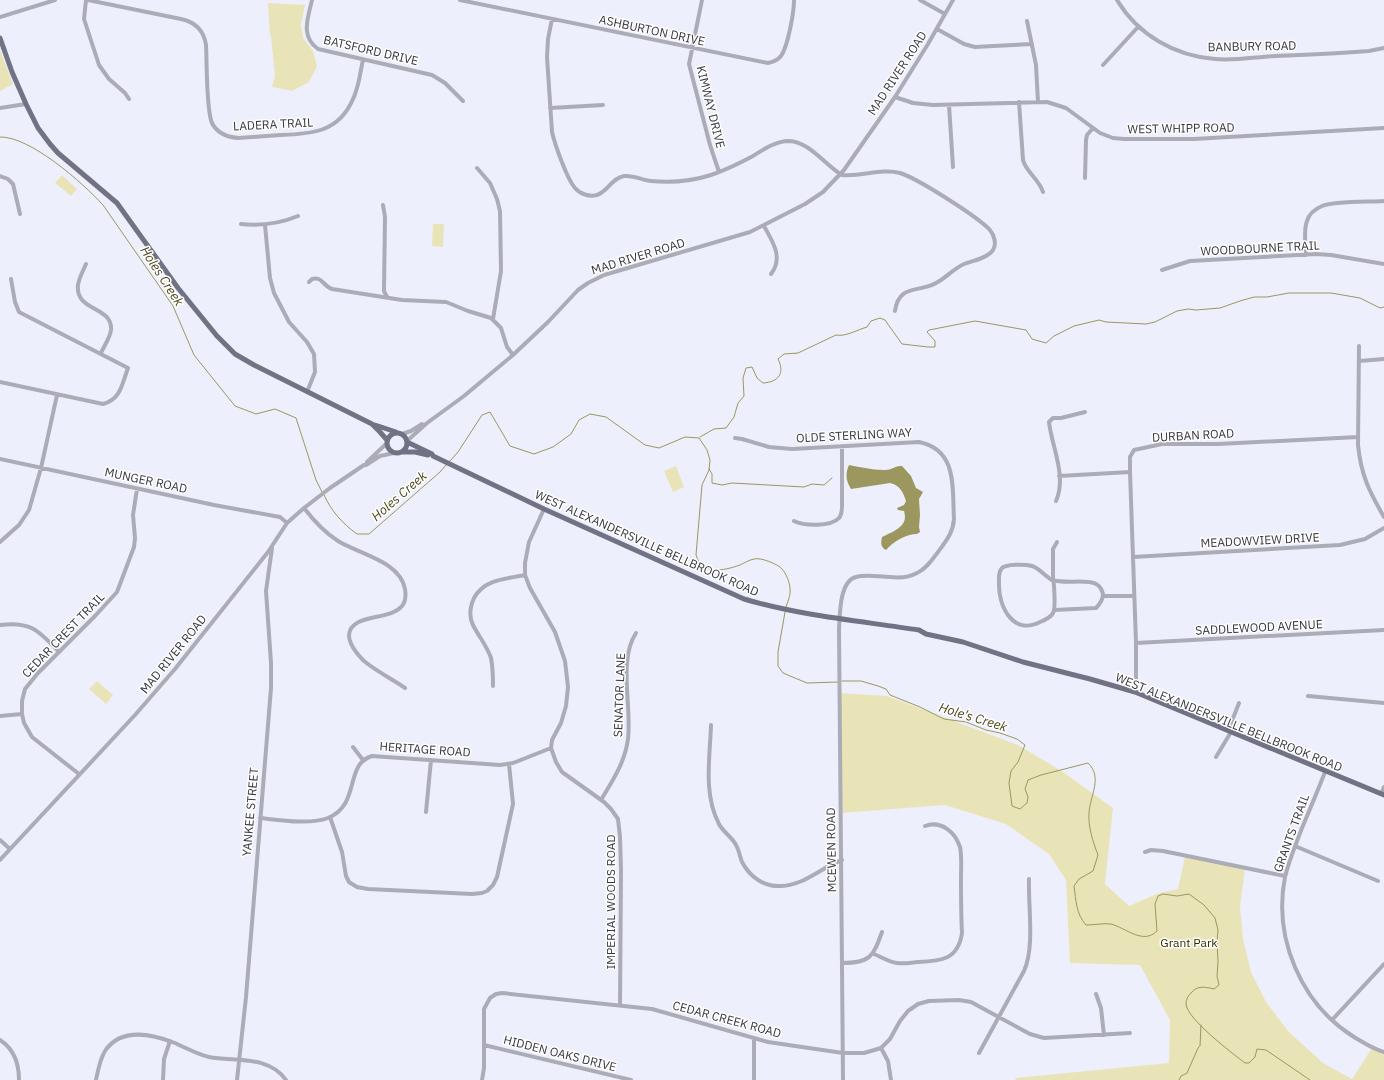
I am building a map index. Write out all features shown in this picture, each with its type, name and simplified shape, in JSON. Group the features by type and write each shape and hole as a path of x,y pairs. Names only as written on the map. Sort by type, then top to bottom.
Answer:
{"main road":[{"path":"0,38 12,72 38,128 50,144 72,165 106,192 123,210 168,275 222,342 242,359 372,424 400,433"},
{"path":"372,424 387,442 388,449 394,453"},
{"path":"387,442 392,434 400,433"},
{"name":"WEST ALEXANDERSVILLE BELLBROOK ROAD","path":"400,433 407,442 460,470 734,595 774,607 840,619 918,630 926,634 963,642 1023,662 1134,692 1325,772 1383,794"},
{"path":"403,452 406,448 407,442"},
{"name":"WEST ALEXANDERSVILLE BELLBROOK ROAD","path":"394,453 415,452 433,456"}],"street":[{"path":"0,17 55,0"},
{"path":"87,0 84,19 99,65 109,79 129,99"},
{"name":"LADERA TRAIL","path":"87,0 182,19 192,22 199,28 204,36 206,45 210,119 218,130 229,136 238,138 306,134 318,132 330,126 342,116 352,103 363,60"},
{"name":"BATSFORD DRIVE","path":"312,0 306,27 307,36 312,43 322,51 432,76 443,82 463,101"},
{"name":"ASHBURTON DRIVE","path":"460,0 764,63 773,62 779,58 783,51 792,18 794,0"},
{"name":"KIMWAY DRIVE","path":"702,0 690,59 690,68 714,160 719,172"},
{"path":"920,0 945,14"},
{"name":"MAD RIVER ROAD","path":"407,442 427,423 464,396 513,355 548,322 573,295 588,283 598,278 734,238 764,226 816,197 840,174 895,97 953,0"},
{"name":"BANBURY ROAD","path":"1117,0 1138,27 1158,42 1176,51 1192,56 1216,59 1354,52 1384,48"},
{"path":"552,19 548,39 547,57 550,122 554,141 570,179 575,189 579,192 588,195 598,194 617,179 625,176 634,176 648,180 667,182 700,178 719,172 774,144 790,141 804,146 840,174 850,176 870,172 891,172 907,176 979,220 990,230 994,238 995,246 990,254 962,265 934,284 907,291 898,300 895,311"},
{"path":"1027,21 1036,65 1038,102"},
{"path":"1103,65 1138,27"},
{"path":"937,29 964,44 975,47 1032,44"},
{"name":"WEST WHIPP ROAD","path":"895,97 913,103 949,105 1019,102 1054,103 1066,108 1100,133 1113,138 1124,139 1160,140 1384,128"},
{"path":"1019,102 1023,160 1026,168 1038,182 1043,192"},
{"path":"0,108 26,104"},
{"path":"550,108 602,105"},
{"path":"949,105 953,167"},
{"path":"1085,178 1086,140 1087,135 1093,128"},
{"path":"477,168 490,183 496,195 500,211 501,271 492,319"},
{"path":"0,176 8,179 14,184 20,214"},
{"path":"1306,255 1306,226 1309,216 1316,209 1326,204 1384,201"},
{"path":"384,205 384,291 387,297"},
{"path":"242,224 265,226 298,216"},
{"path":"265,226 270,278 274,293 289,322 307,342 314,354 315,372 307,392"},
{"path":"764,226 773,243 777,255 776,265 771,274"},
{"name":"WOODBOURNE TRAIL","path":"1162,270 1190,261 1306,255 1331,255 1384,264"},
{"path":"86,264 78,285 80,297 88,306 104,314 110,325 109,336 101,353"},
{"path":"309,282 312,279 319,278 328,288 419,301 446,302 492,319 501,328 507,347 513,355"},
{"path":"0,382 103,404 111,402 117,397 128,368 19,312 14,302 11,279"},
{"path":"1359,346 1359,454 1364,478 1384,517"},
{"path":"1358,361 1384,358"},
{"path":"0,542 19,525 29,510 41,468 57,395"},
{"path":"1056,502 1059,491 1059,476 1049,422 1053,418 1061,418 1085,412"},
{"name":"MAD RIVER ROAD","path":"400,433 411,431 427,423"},
{"name":"OLDE STERLING WAY","path":"735,438 763,446 778,448 842,446 914,441 926,443 937,449 945,458 950,468 954,519 948,538 929,564 916,574 897,578 861,576 851,579 844,590 840,619"},
{"name":"DURBAN ROAD","path":"1134,692 1136,684 1136,643 1130,458 1134,450 1162,444 1218,444 1358,438"},
{"name":"MAD RIVER ROAD","path":"364,465 387,442"},
{"path":"794,521 806,525 834,522 841,514 842,446"},
{"name":"MAD RIVER ROAD","path":"0,860 135,715 175,669 272,546 287,523 318,497 364,465 380,456 394,453"},
{"name":"MUNGER ROAD","path":"0,459 137,489 280,517 287,523"},
{"path":"1059,476 1130,472"},
{"name":"CEDAR CREST TRAIL","path":"79,774 32,737 25,727 22,714 23,695 29,683 114,597 119,588 134,547 135,538 133,515 137,489"},
{"path":"304,508 319,527 327,534 343,544 385,564 396,572 403,582 405,594 402,606 394,612 358,623 350,631 349,638 352,646 362,659 405,688"},
{"path":"544,509 527,549 525,563 526,575 530,588 559,639 565,661 568,682 566,706 561,723 552,740 551,748"},
{"name":"MEADOWVIEW DRIVE","path":"1133,557 1340,545 1365,539 1384,528"},
{"path":"1054,610 1093,609 1100,604 1103,596 1100,587 1096,583 1066,582 1054,580 1047,578 1032,566 1007,566 1002,568 999,572 1000,601 1005,612 1011,618 1024,625 1034,625 1050,617 1054,610 1054,580 1053,549 1057,542"},
{"name":"YANKEE STREET","path":"237,1080 271,682 266,591 272,546"},
{"path":"492,686 491,660 487,648 472,622 470,612 471,606 477,594 484,586 490,583 526,575"},
{"path":"1103,596 1134,596"},
{"name":"MCEWEN ROAD","path":"840,619 843,1080"},
{"path":"0,625 18,624 31,627 59,652"},
{"name":"SADDLEWOOD AVENUE","path":"1136,643 1384,630"},
{"name":"SENATOR LANE","path":"601,800 614,780 626,754 629,730 627,683 628,664 631,643 636,633"},
{"path":"1308,696 1384,703"},
{"path":"1216,757 1229,731 1239,703"},
{"path":"0,716 22,714"},
{"path":"710,725 709,786 713,808 722,829 736,845 746,869 753,876 768,885 793,885 803,882 842,860"},
{"path":"353,747 363,760"},
{"name":"HERITAGE ROAD","path":"260,818 311,822 330,817 341,808 349,798 357,766 363,760 377,755 431,760 509,764 551,748"},
{"name":"IMPERIAL WOODS ROAD","path":"551,748 556,762 562,772 609,805 616,815 619,824 620,1005"},
{"path":"426,812 431,760"},
{"path":"330,817 342,852 346,876 349,882 358,887 368,890 472,894 482,893 490,888 497,877 512,811 513,796 509,764"},
{"name":"GRANTS TRAIL","path":"1325,772 1295,846 1285,876 1282,915 1284,929 1291,957 1306,989 1320,1008 1351,1035 1372,1048 1384,1052"},
{"path":"1383,794 1384,787"},
{"path":"874,954 896,963 935,962 950,956 959,945 962,933 960,848 955,838 943,827 937,824 925,826"},
{"path":"0,840 10,849"},
{"path":"1295,846 1378,881"},
{"path":"1145,852 1151,850 1163,852 1285,876"},
{"path":"979,1053 1024,972 1028,960 1028,879"},
{"path":"842,964 859,962 874,954 882,932"},
{"path":"1332,1020 1384,964"},
{"name":"CEDAR CREEK ROAD","path":"482,1080 484,1068 484,1009 488,1001 496,994 507,993 620,1005 664,1012 785,1046 843,1053 864,1053 881,1048"},
{"path":"1096,994 1101,1008 1104,1035"},
{"path":"891,1080 888,1061 881,1048 890,1039 904,1015 912,1008 924,1002 958,1000 967,1001 1030,1034 1044,1038 1130,1033"},
{"path":"96,1080 100,1062 105,1051 110,1045 118,1039 128,1035 138,1034 170,1041 202,1055 268,1065 278,1071 286,1080"},
{"path":"754,1038 754,1080"},
{"path":"0,1040 14,1055 18,1065 19,1080"},
{"path":"162,1080 164,1059 170,1041"},
{"name":"HIDDEN OAKS DRIVE","path":"484,1045 631,1080"}],"green space":[{"path":"268,3 305,5 301,25 303,38 313,51 317,66 309,82 292,91 272,87 275,76"},
{"path":"0,50 13,84 0,91"},
{"path":"62,175 77,189 71,196 55,183"},
{"path":"433,224 444,224 443,247 432,246"},
{"path":"676,466 684,487 673,492 664,471"},
{"path":"97,681 113,695 106,704 89,689"},
{"name":"Grant Park","path":"840,693 887,696 1018,745 1060,770 1113,808 1105,884 1129,906 1159,893 1178,889 1185,856 1245,868 1240,906 1243,939 1251,972 1266,1002 1289,1032 1323,1063 1352,1079 1372,1048 1384,1052 1384,1080 1015,1080 1016,1078 1169,1063 1170,1020 1140,965 1070,963 1066,880 1049,854 1006,824 945,805 841,813"}],"shaded area":[{"path":"849,465 882,470 902,466 911,476 916,488 923,492 919,499 920,532 904,537 896,541 886,550 884,549 881,544 882,537 899,528 904,521 904,511 898,510 897,508 904,505 906,501 904,495 899,487 890,483 851,489 847,477"}],"waterway":[{"name":"Holes Creek","path":"0,137 26,144 40,152 70,174 103,205 173,306 194,355 235,406 256,414 275,409 296,418 316,480 322,492"},
{"path":"700,437 714,429 726,428 734,417 738,403 744,396 743,378 746,368 752,367 757,378 763,383 773,381 777,379 781,372 778,359 784,354 798,353 836,335 847,334 867,327 871,321 880,318 885,320 902,344 935,347 935,341 927,332 929,330 975,321 1026,330 1032,339 1046,343 1054,336 1074,326 1099,320 1106,322 1146,324 1155,322 1177,311 1188,309 1196,310 1220,308 1254,297 1267,297 1289,293 1331,293 1360,298 1380,308 1384,307"},
{"name":"Holes Creek","path":"449,462 458,452 482,415 490,412 510,446 534,454 553,447 571,434 579,420 590,414 606,417 645,445 659,448 685,437 699,438 707,450 710,460 709,470 702,485 696,555 699,561 703,566 714,570 727,569 750,560 757,559 769,561 777,565 783,571 789,584 790,593 786,607"},
{"name":"Holes Creek","path":"324,495 334,512 347,526 357,534 369,534 440,472 447,464"},
{"path":"709,469 712,474 712,483 722,485 732,483 804,487 812,484 824,485 832,478"},
{"name":"Hole's Creek","path":"785,612 778,652 778,666 783,673 807,683 838,682"},
{"name":"Hole's Creek","path":"842,681 861,681 878,686 886,689 890,695 920,707 944,719 966,722 986,730 1017,739 1025,745 1018,762 1011,771 1009,783 1012,806 1020,809 1027,803 1028,797 1025,789 1028,780 1041,775 1088,763 1095,774 1089,813 1089,824 1098,855 1093,871 1079,879 1074,886 1077,907 1083,921 1086,925 1111,924 1140,936 1152,935 1157,931 1155,904 1158,896 1163,894 1177,896 1189,894 1204,905 1215,918 1218,930 1217,976 1219,985 1214,989 1202,987 1193,990 1186,1001 1188,1010 1202,1027 1245,1063 1249,1063 1255,1057 1257,1049 1266,1050 1310,1080"},
{"path":"1179,1080 1181,1076 1187,1073 1200,1046 1201,1025"}]}
